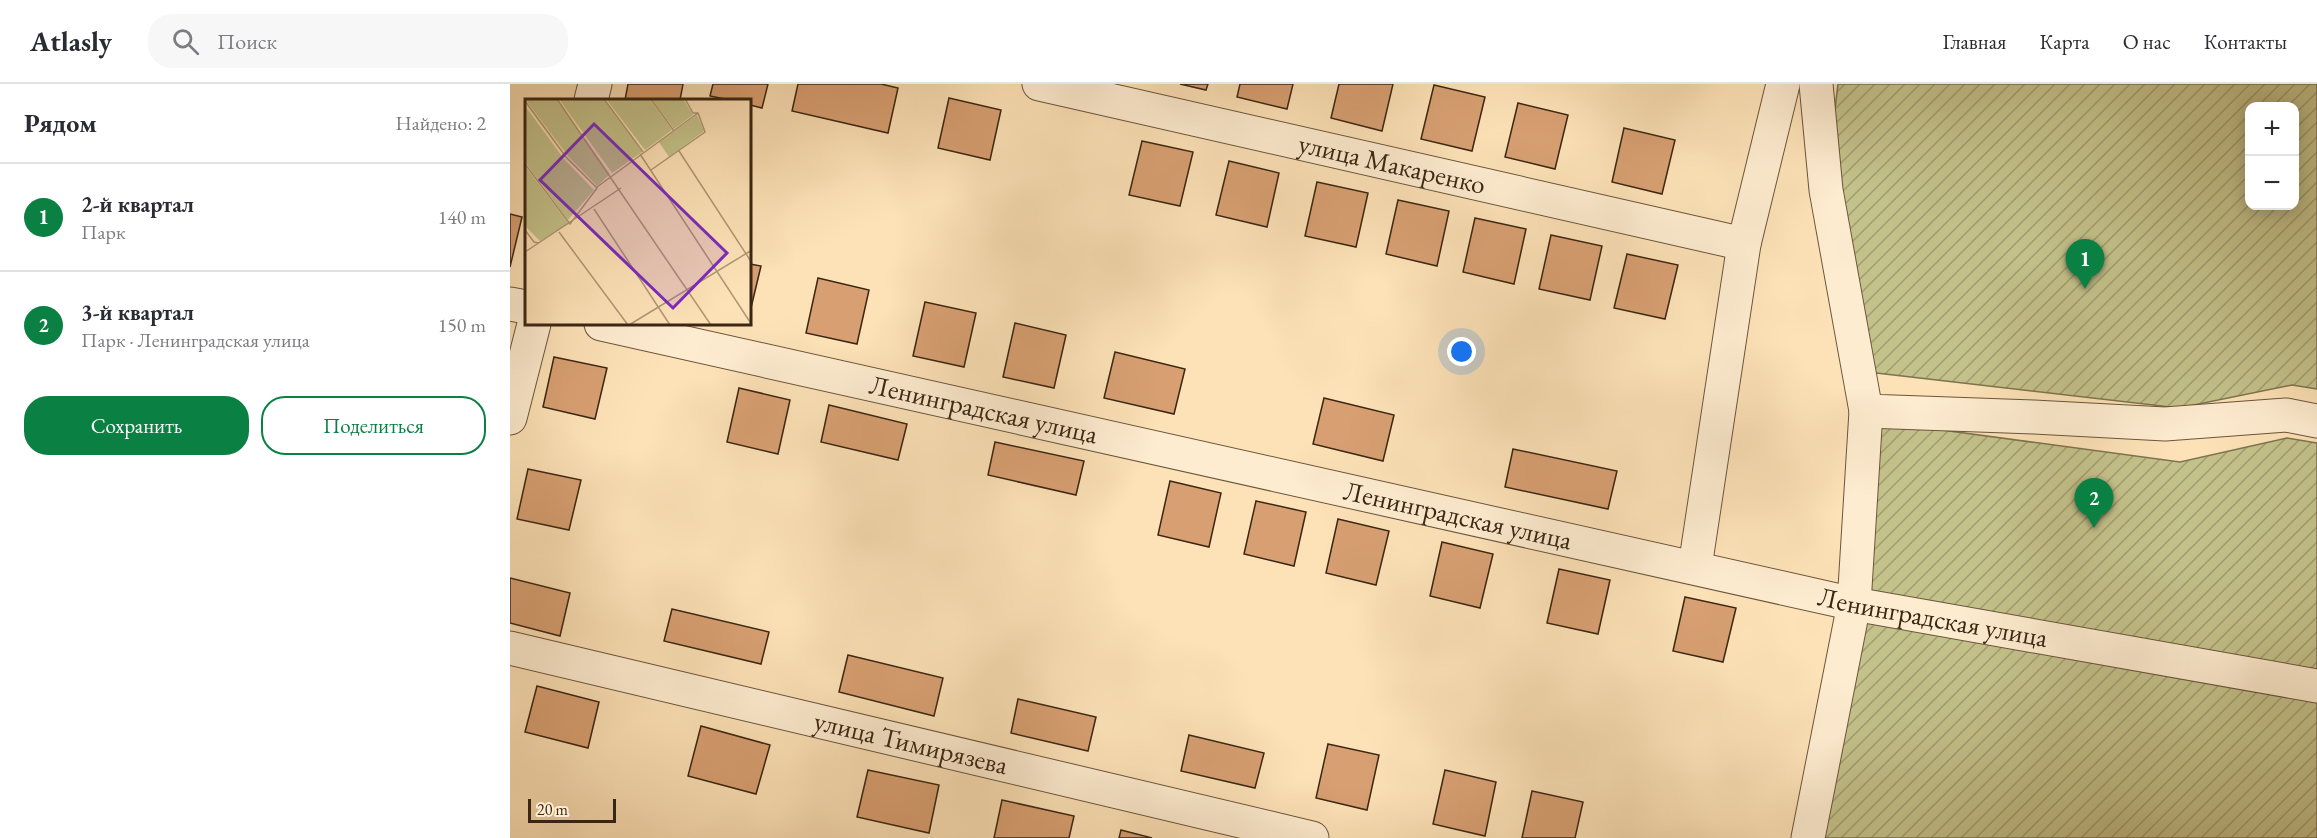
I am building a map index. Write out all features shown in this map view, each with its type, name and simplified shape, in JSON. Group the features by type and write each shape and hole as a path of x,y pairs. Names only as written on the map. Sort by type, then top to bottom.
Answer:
{"street":[{"path":"591,99 595,84"},
{"name":"улица Макаренко","path":"1039,84 1744,244"},
{"path":"1695,567 1744,244 1784,84"},
{"path":"1808,838 1854,604 1866,411 1826,190 1816,84"},
{"path":"510,304 525,307"},
{"path":"510,418 533,326"},
{"name":"Ленинградская улица","path":"610,326 1854,604 2317,686"},
{"path":"1866,411 2165,424 2286,415 2317,421"},
{"name":"улица Тимирязева","path":"510,648 1312,838"}],"shaded area":[{"path":"1838,84 2317,84 2317,389 2292,385 2179,408 1868,372 1829,158"},
{"path":"1875,421 2180,462 2287,438 2317,443 2317,675 1869,593"},
{"path":"1862,614 2317,700 2317,838 1820,838"}],"building":[{"path":"628,84 683,84 680,99 625,99"},
{"path":"713,84 768,84 762,108 752,106 752,99 725,99 710,96"},
{"path":"798,84 881,84 898,88 888,133 792,111"},
{"path":"1180,84 1208,84 1206,90"},
{"path":"1240,84 1293,84 1287,109 1237,97"},
{"path":"1339,84 1393,84 1382,131 1331,118"},
{"path":"1434,85 1485,97 1472,151 1421,139"},
{"path":"949,98 1001,110 990,160 938,148"},
{"path":"1518,103 1568,115 1555,169 1505,157"},
{"path":"1624,128 1675,140 1662,194 1612,182"},
{"path":"1142,141 1193,152 1180,206 1129,195"},
{"path":"1229,161 1279,173 1267,227 1216,215"},
{"path":"1317,182 1368,193 1356,247 1305,236"},
{"path":"1398,200 1449,211 1437,266 1386,254"},
{"path":"510,214 522,217 510,267"},
{"path":"1475,218 1526,229 1514,284 1463,272"},
{"path":"1551,235 1602,246 1590,300 1539,289"},
{"path":"1627,254 1678,265 1665,319 1614,308"},
{"path":"752,264 761,266 752,304"},
{"path":"818,278 869,290 857,344 806,333"},
{"path":"925,302 976,313 964,367 913,356"},
{"path":"1015,323 1066,335 1054,388 1003,377"},
{"path":"1115,352 1185,369 1174,414 1104,398"},
{"path":"554,357 607,368 595,419 543,407"},
{"path":"739,388 790,400 778,454 727,442"},
{"path":"1324,398 1394,415 1383,461 1313,444"},
{"path":"829,405 907,424 898,460 821,442"},
{"path":"995,442 1084,461 1076,495 988,475"},
{"path":"1513,449 1617,471 1608,509 1505,487"},
{"path":"528,469 581,480 569,530 517,519"},
{"path":"1170,481 1221,493 1209,547 1158,535"},
{"path":"1256,501 1306,512 1294,566 1244,554"},
{"path":"1338,519 1389,531 1376,585 1326,573"},
{"path":"1442,542 1493,554 1480,608 1430,596"},
{"path":"1559,569 1610,580 1598,634 1547,623"},
{"path":"510,578 570,593 560,636 510,623"},
{"path":"1685,597 1736,608 1723,662 1673,651"},
{"path":"672,609 769,632 761,664 664,641"},
{"path":"848,655 943,678 934,716 839,692"},
{"path":"537,686 599,702 588,748 525,732"},
{"path":"1018,699 1096,717 1088,751 1011,733"},
{"path":"701,726 770,745 756,794 688,776"},
{"path":"1189,735 1264,753 1255,788 1181,771"},
{"path":"1328,744 1379,755 1367,810 1316,798"},
{"path":"868,770 939,785 929,833 857,817"},
{"path":"1445,770 1496,782 1485,836 1433,824"},
{"path":"1532,791 1583,802 1575,838 1522,838"},
{"path":"1002,800 1074,816 1069,838 994,838"},
{"path":"1121,830 1152,838 1119,838"}],"place":[{"name":"2-й квартал","path":"2085,289"},
{"name":"3-й квартал","path":"2094,528"}]}
